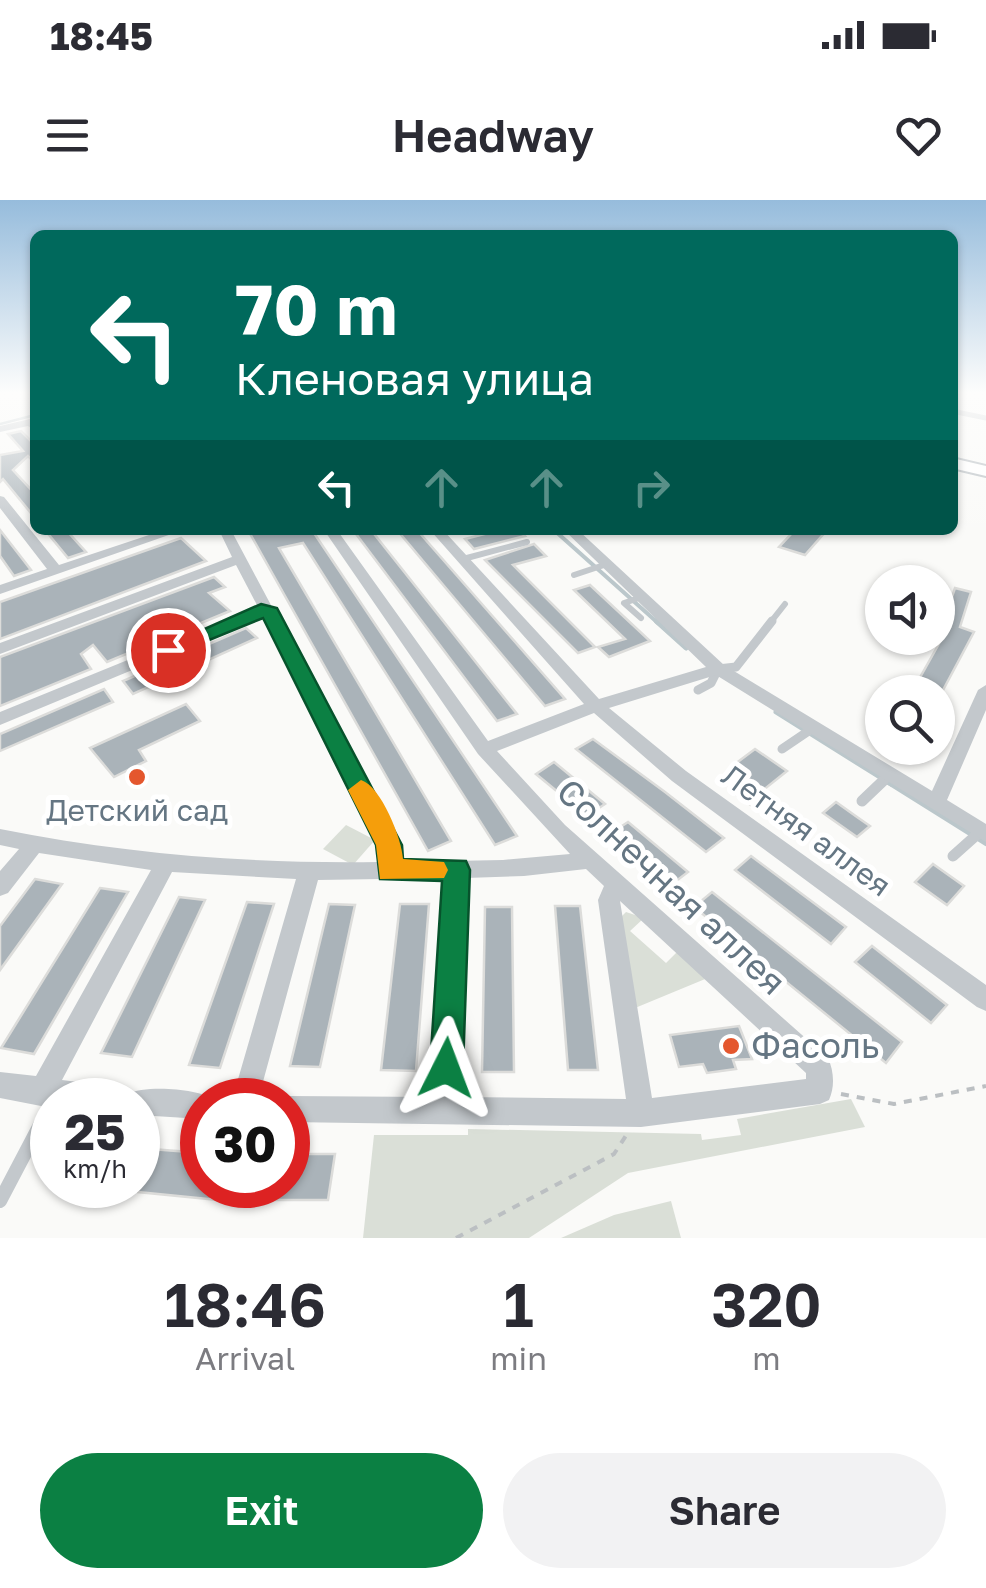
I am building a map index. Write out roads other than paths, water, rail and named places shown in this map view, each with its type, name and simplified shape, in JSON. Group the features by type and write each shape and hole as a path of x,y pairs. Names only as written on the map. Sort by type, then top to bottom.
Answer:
{"main road":[{"path":"958,465 986,470"}],"street":[{"path":"0,500 56,571"},
{"path":"0,590 145,535"},
{"path":"227,535 389,845 390,871"},
{"name":"Солнечная аллея","path":"334,535 484,749 587,860 820,1079 641,1113"},
{"name":"Летняя аллея","path":"440,535 596,706 679,776 986,999"},
{"path":"575,535 718,669 984,832"},
{"path":"0,649 239,559"},
{"path":"0,719 268,608"},
{"path":"484,749 596,706 718,669"},
{"path":"936,804 986,690"},
{"path":"0,837 165,866 309,872 456,870 587,860"},
{"path":"0,886 34,845"},
{"path":"61,1078 165,866"},
{"path":"445,1108 456,870"},
{"path":"251,1078 309,872"},
{"path":"310,1109 641,1113 609,900 616,884"},
{"path":"0,1085 30,1093"}],"lane":[{"path":"462,559 527,542"},
{"path":"574,575 607,564"},
{"path":"641,618 624,603 642,596"},
{"path":"698,690 711,683 718,669 736,667 785,604"},
{"path":"782,749 814,728"},
{"path":"862,802 889,775"},
{"path":"954,856 984,832"},
{"path":"0,1201 30,1140"}],"waterway":[{"path":"560,535 658,623"},
{"path":"656,621 686,648"},
{"path":"776,712 891,784"},
{"path":"887,781 986,843"}],"place":[{"name":"Детский сад","path":"137,777"},
{"name":"Фасоль","path":"731,1046"}]}
